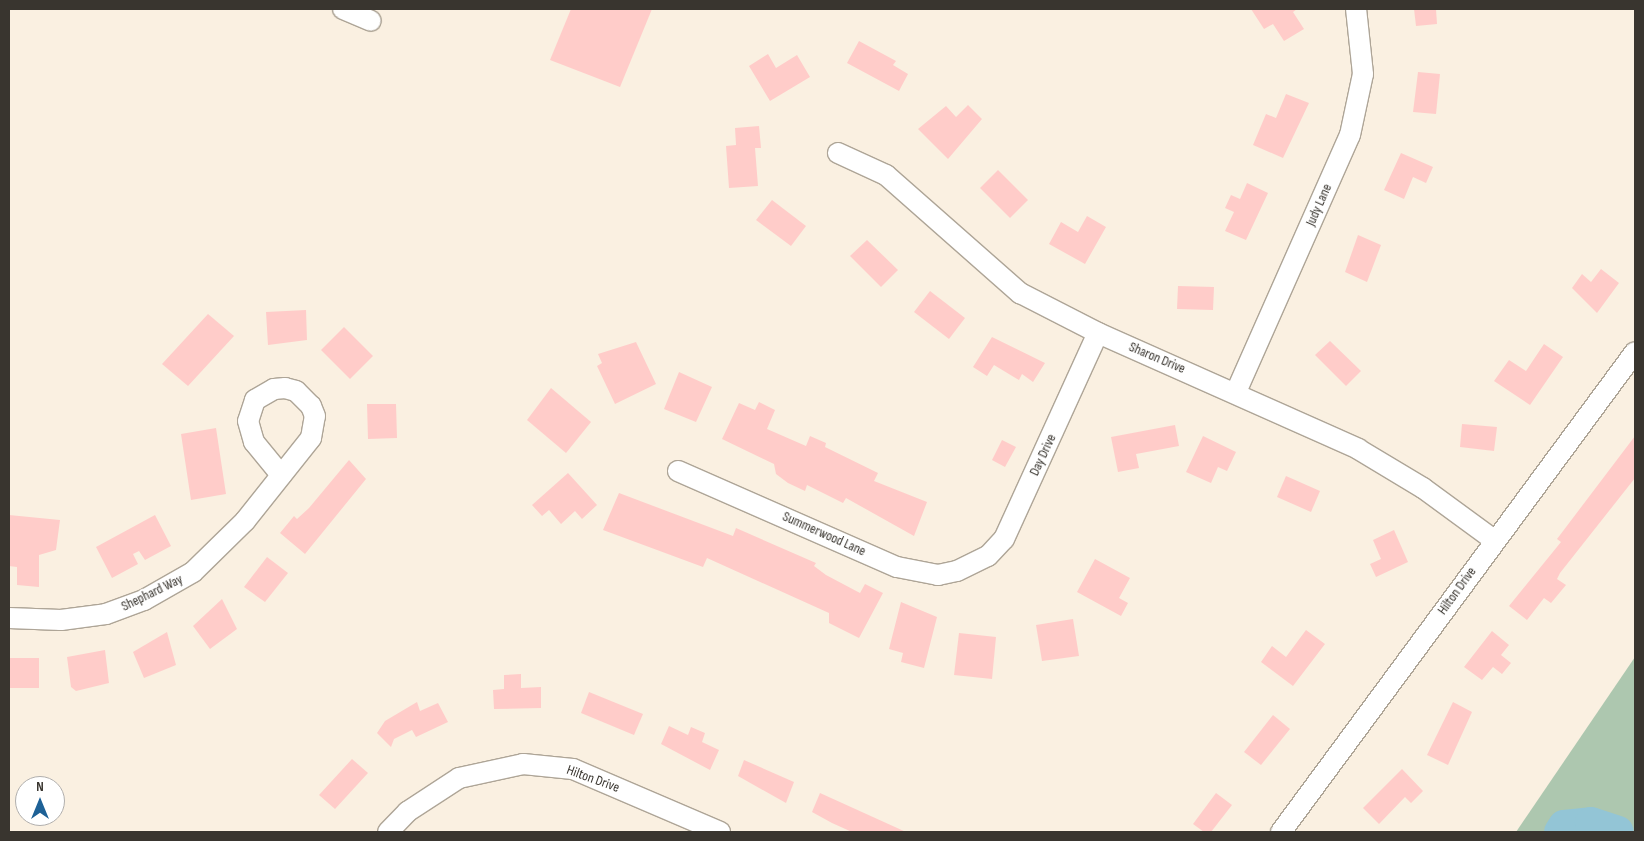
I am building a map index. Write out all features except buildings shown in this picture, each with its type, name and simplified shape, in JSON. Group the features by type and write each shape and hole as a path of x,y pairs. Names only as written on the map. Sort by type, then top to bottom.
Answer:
{"street":[{"path":"343,9 371,21"},
{"name":"Judy Lane","path":"1236,392 1350,135 1363,74 1356,9"},
{"name":"Sharon Drive","path":"838,153 886,175 1020,293 1098,333 1236,392 1391,467 1494,540"},
{"name":"Day Drive","path":"973,565 1004,539 1098,333"},
{"name":"Hilton Drive","path":"1281,832 1494,540 1635,352"},
{"name":"Summerwood Lane","path":"678,471 919,574 938,576 973,565"},
{"name":"Shephard Way","path":"9,618 51,621 95,616 166,589 209,558 281,475"},
{"name":"Hilton Drive","path":"388,832 407,812 459,778 523,764 573,769 720,832"}],"green space":[{"path":"1635,657 1635,832 1516,832"}],"waterway":[{"path":"1560,832 1564,826 1591,823 1618,832"}]}
